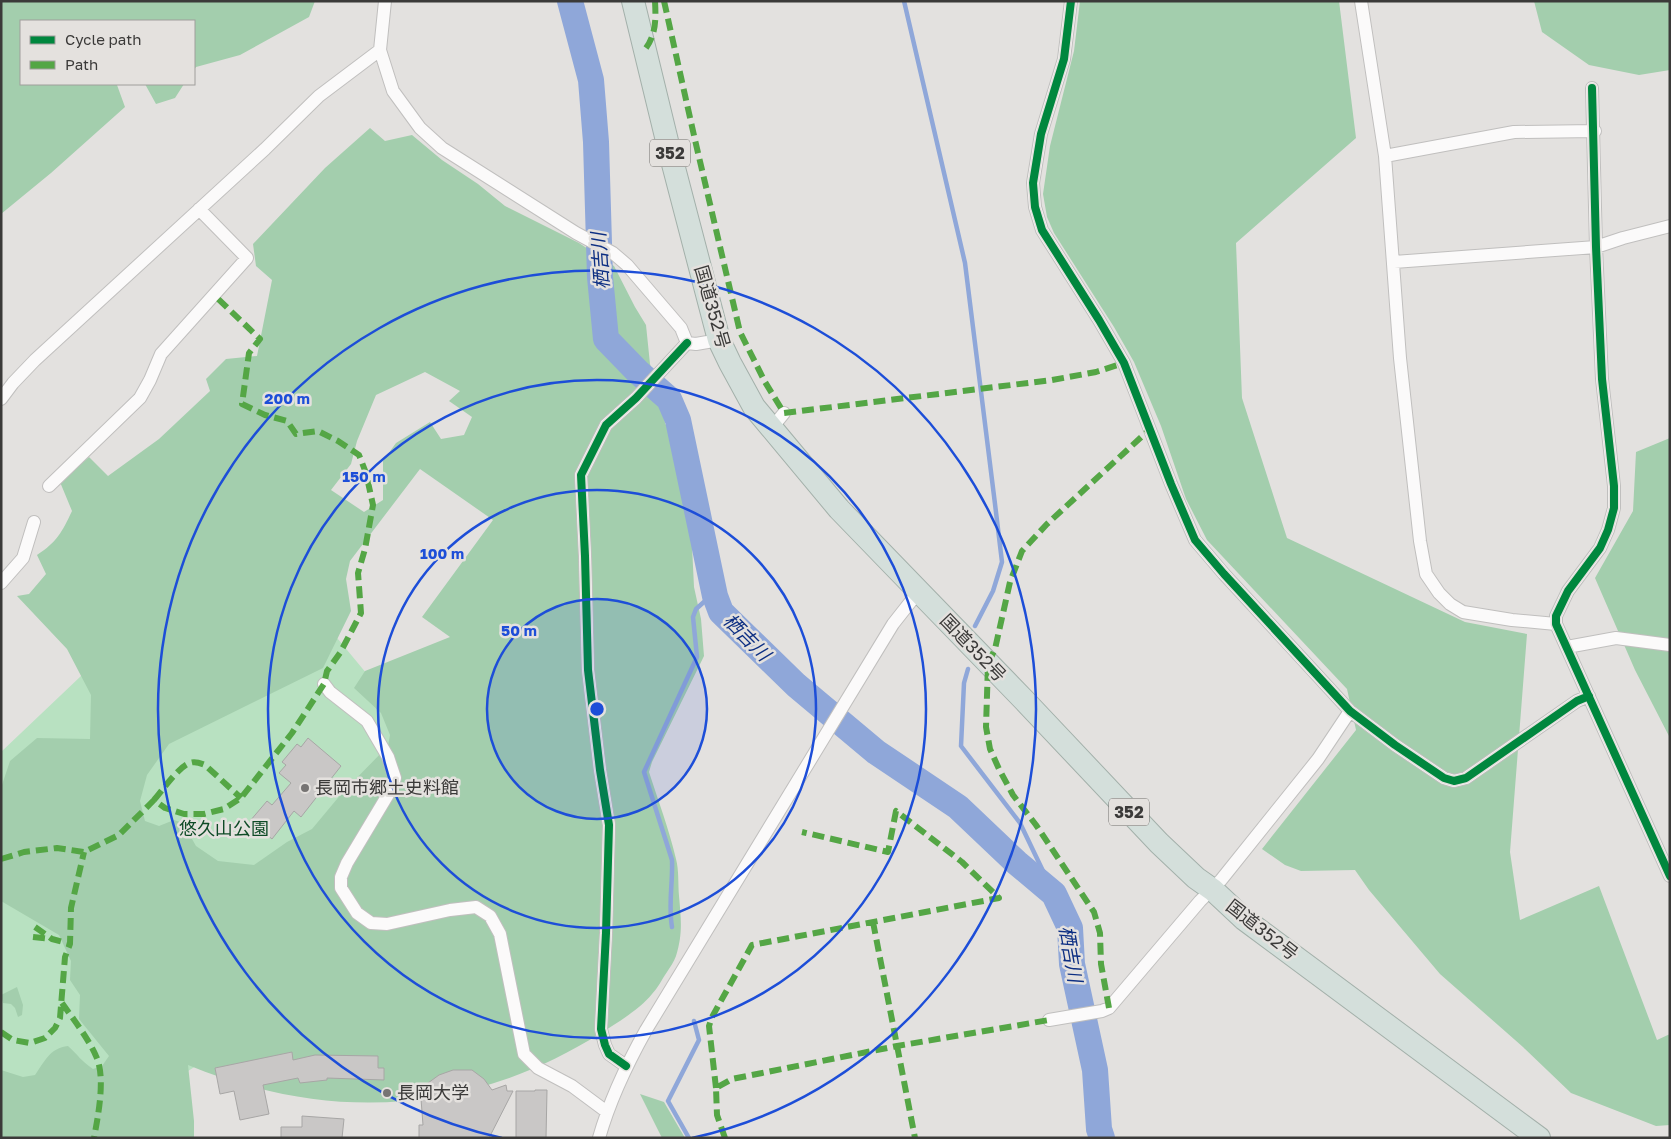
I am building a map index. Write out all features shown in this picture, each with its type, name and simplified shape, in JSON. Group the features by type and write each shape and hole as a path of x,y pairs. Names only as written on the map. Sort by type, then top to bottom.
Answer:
{"highway":[{"name":"国道352号","path":"633,1 719,340 754,407 777,421 838,509 919,591 1159,843 1196,878 1213,890 1244,919 1539,1138"}],"street":[{"path":"385,1 380,50 393,91 420,128 442,148 576,233 612,253 628,265 681,328 686,343"},
{"path":"1071,1 1064,59 1041,134 1033,183 1035,207 1042,230 1099,320 1124,364 1195,540 1350,711 1394,745 1444,778 1454,781 1466,778 1577,701 1589,696"},
{"path":"1361,1 1385,156 1400,358 1420,541 1426,574 1438,593 1463,612 1504,619 1556,624"},
{"path":"1,399 35,360 265,149 319,96 380,50"},
{"path":"1592,88 1602,379 1614,486 1614,508 1608,530 1600,548 1568,591 1556,616 1556,624 1670,876"},
{"path":"1385,156 1514,132 1594,131"},
{"path":"49,486 140,398 161,354 247,258 200,209"},
{"path":"1394,262 1596,247 1670,226"},
{"path":"686,343 696,344 719,340"},
{"path":"626,1066 609,1054 601,1029 609,825 600,770 588,670 586,556 581,475 606,424 636,398 686,343"},
{"path":"1,583 23,558 34,522"},
{"path":"599,1138 626,1066 646,1030 848,696 893,624 919,591"},
{"path":"1567,647 1616,638 1670,645"},
{"path":"324,684 330,692 367,722 388,757 395,778 392,788 347,863 341,877 342,888 357,913 370,923 387,924 450,910 476,907 490,916 500,934 524,1054 538,1068 572,1086 608,1112"},
{"path":"1049,1020 1109,1008 1200,901 1213,890 1318,759 1350,711"}],"green space":[{"path":"1,1 315,1 309,17 240,55 195,68 195,20 20,20 20,85 117,85 125,107 51,173 1,214"},
{"path":"1080,1 1339,1 1356,138 1236,243 1242,398 1287,538 1465,622 1527,634 1510,852 1520,920 1599,886 1657,1040 1670,1034 1670,1125 1656,1126 1571,1093 1523,1047 1440,974 1369,890 1355,870 1301,871 1285,865 1262,849 1356,730 1347,689 1207,540 1186,499 1161,426 1134,362 1054,233 1047,217 1043,194 1050,146 1074,51"},
{"path":"1534,1 1670,1 1670,70 1639,75 1589,65 1542,32"},
{"path":"146,85 183,85 175,98 156,104"},
{"path":"370,128 385,141 412,135 442,160 478,184 505,206 579,243 614,266 646,325 650,364 664,412 665,423 671,435 678,460 679,478 688,502 687,521 692,546 694,587 701,619 704,656 652,762 649,772 677,863 681,926 676,956 654,992 628,1015 601,1033 551,1060 501,1081 450,1094 399,1102 347,1102 294,1096 241,1084 188,1065 194,1138 1,1138 1,1070 23,1077 35,1075 52,1052 68,1046 82,1061 93,1069 102,1066 109,1056 79,1019 80,995 70,980 71,961 59,935 1,901 1,788 10,761 37,738 90,739 91,695 67,649 17,596 29,594 46,574 37,555 50,546 58,536 72,511 60,482 89,457 108,476 159,439 210,391 206,379 226,359 257,356 272,280 256,266 253,244 325,168","holes":["425,372 460,391 449,401 472,417 464,435 441,439 430,422 396,443 383,461 383,500 364,512 331,490 351,464 357,441 376,395","420,469 493,520 422,617 450,637 365,671 354,688 381,713 390,735 388,746 342,793 312,829 287,842 254,865 218,861 196,846 183,823 174,820 159,826 145,821 140,801 147,775 169,744 323,668 351,611 346,579 350,561"]},
{"path":"1670,438 1670,738 1635,670 1595,578 1633,511 1636,452"},
{"name":"悠久山公園","path":"183,452 488,820 243,1037 188,1071 1,1138 1,752 101,657"},
{"path":"17,987 23,1005 22,1015 18,1017 15,1008 11,1004 3,1003 1,995"},
{"path":"640,1094 664,1102 685,1138 662,1138"}],"building":[{"name":"長岡市郷土史料館","path":"308,738 341,766 301,817 294,811 272,839 250,821 267,801 272,805 291,783 279,773 286,765 282,762 297,744 301,747"},
{"path":"292,1052 293,1060 315,1055 378,1056 378,1068 384,1068 384,1080 327,1078 327,1080 300,1083 298,1078 263,1085 269,1114 240,1120 234,1091 220,1094 215,1068"},
{"path":"453,1070 472,1070 484,1079 492,1090 506,1085 507,1091 513,1091 489,1138 419,1138 419,1125 423,1125 421,1099 428,1083 439,1075"},
{"path":"547,1090 546,1138 516,1138 516,1091"},
{"path":"302,1116 344,1119 342,1138 281,1138 281,1127 302,1127"}],"waterway":[{"name":"栖吉川","path":"570,1 591,80 596,142 600,277 606,339 638,372 669,399 678,420 715,596 721,612 796,685 876,752 958,807 1017,863 1054,894 1070,928 1072,964 1095,1070 1099,1129 1102,1138"},
{"path":"904,1 965,263 1002,562 993,591 975,626"},
{"path":"672,927 670,910 672,860 644,772 697,657 693,617 696,609 705,601 715,596"},
{"path":"968,669 964,683 961,746 1020,823 1054,894"},
{"path":"689,1138 668,1101 699,1040 694,1021"}],"marked path":[{"path":"646,48 655,26 655,1"},
{"path":"664,1 740,332 765,382 784,413 1052,380 1096,372 1124,363"},
{"path":"1,859 24,852 57,848 84,852 119,835 154,800 165,808 184,814 204,814 224,809 241,798 292,733 324,684 327,671 340,653 361,613 358,573 365,549 373,505 366,473 359,455 318,431 296,434 287,421 265,415 242,404 249,353 260,339 214,295"},
{"path":"1109,1008 1101,964 1100,933 1094,912 1036,825 1013,795 990,749 986,727 988,664 995,649 1010,582 1022,551 1047,524 1150,429"},
{"path":"154,800 181,769 194,762 205,765 241,798"},
{"path":"716,1088 709,1026 712,1017 752,945 999,898 962,862 896,811 888,852 802,832"},
{"path":"1,1032 13,1040 30,1043 45,1038 55,1028 60,1018 65,957 70,944 71,908 84,852"},
{"path":"873,922 915,1138"},
{"path":"35,927 52,939 70,944"},
{"path":"33,937 51,939"},
{"path":"62,1003 89,1043 99,1065 101,1085 94,1138"},
{"path":"725,1138 717,1115 716,1088 732,1079 897,1046 1049,1020"}],"cycle path":[{"path":"1071,1 1064,59 1041,134 1033,183 1035,207 1042,230 1124,363 1195,540 1350,711 1395,745 1444,778 1454,781 1466,778 1577,701 1589,696"},
{"path":"1592,88 1602,379 1614,486 1614,508 1608,530 1600,548 1568,591 1556,616 1556,624 1670,876"},
{"path":"626,1066 609,1054 601,1029 609,825 600,770 588,670 581,475 606,425 636,398 687,343"}],"place":[{"name":"長岡市郷土史料館","path":"305,788"},
{"name":"長岡大学","path":"387,1093"}]}
